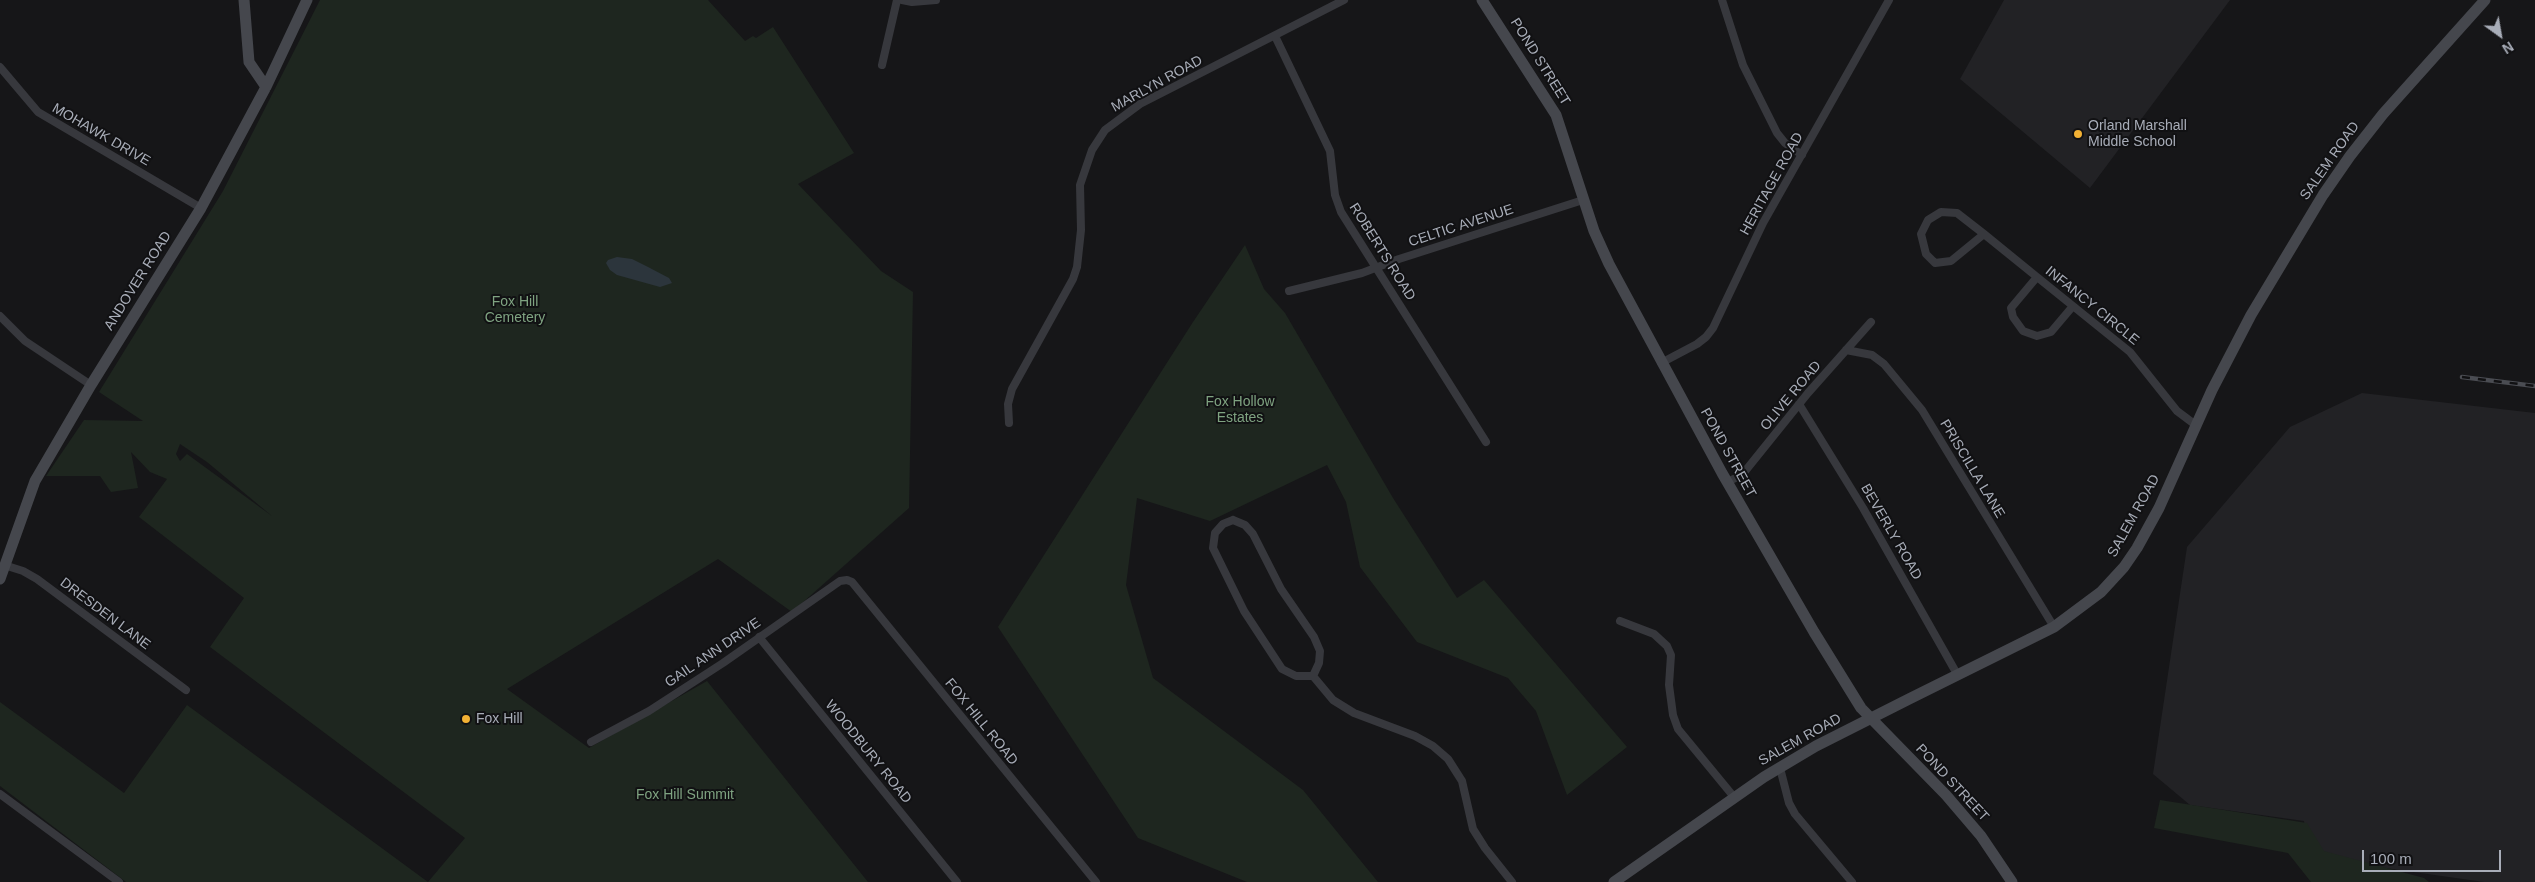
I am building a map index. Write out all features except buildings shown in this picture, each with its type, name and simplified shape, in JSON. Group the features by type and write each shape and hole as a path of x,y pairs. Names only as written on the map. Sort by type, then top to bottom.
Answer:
{"main road":[{"path":"244,0 250,62 266,87"},
{"name":"ANDOVER ROAD","path":"0,579 35,481 91,385 201,208 266,87 307,0"},
{"name":"POND STREET","path":"1482,0 1556,115 1594,231 1609,264 1727,482 1814,632 1861,708 1905,756 1946,795 1981,836 2012,882"},
{"name":"SALEM ROAD","path":"1614,882 1734,797 1780,768 1871,718 2054,627 2088,604 2124,567 2159,508 2212,390 2251,315 2324,195 2350,156 2382,114 2485,0"}],"street":[{"path":"882,65 897,0"},
{"path":"902,0 912,2 936,0"},
{"name":"MARLYN ROAD","path":"1009,423 1008,404 1012,389 1073,279 1077,267 1081,230 1080,184 1084,170 1100,137 1111,123 1140,104 1344,0"},
{"path":"1722,0 1744,65 1777,133 1785,143 1802,155"},
{"name":"HERITAGE ROAD","path":"1661,363 1706,338 1713,328 1762,223 1889,0"},
{"name":"ROBERTS ROAD","path":"1275,36 1330,151 1335,195 1341,212 1486,442"},
{"name":"MOHAWK DRIVE","path":"0,67 38,112 201,208"},
{"name":"CELTIC AVENUE","path":"1289,291 1375,268 1583,200"},
{"name":"INFANCY CIRCLE","path":"1984,234 1951,262 1935,264 1926,254 1921,234 1928,220 1941,212 1957,213 1984,234 2130,352 2176,411 2197,426"},
{"path":"2037,277 2011,308 2013,317 2023,331 2037,336 2051,332 2073,306"},
{"path":"0,316 25,341 91,385"},
{"name":"OLIVE ROAD","path":"1727,482 1742,475 1799,404 1871,322"},
{"name":"PRISCILLA LANE","path":"1846,350 1872,355 1884,364 1922,410 2054,627"},
{"name":"BEVERLY ROAD","path":"1799,404 1863,508 1958,674"},
{"path":"1233,520 1245,525 1253,534 1281,589 1314,637 1320,651 1320,663 1313,676 1296,676 1282,669 1244,612 1213,548 1215,534 1223,524 1233,520"},
{"name":"DRESDEN LANE","path":"4,565 23,571 37,579 186,690"},
{"name":"GAIL ANN DRIVE","path":"591,742 649,711 840,581 845,580"},
{"name":"FOX HILL ROAD","path":"845,580 852,582 1096,882"},
{"path":"1620,621 1654,634 1667,646 1671,655 1668,685 1673,715 1678,730 1734,797"},
{"name":"WOODBURY ROAD","path":"760,637 957,882"},
{"path":"1313,676 1332,700 1354,713 1415,736 1433,746 1448,759 1462,781 1474,829 1485,848 1512,882"},
{"path":"1780,768 1788,804 1852,882"},
{"path":"0,794 119,882"}],"shaded area":[{"name":"Orland Marshall Middle School","path":"2004,0 2230,0 2090,188 1960,79"},
{"path":"617,257 632,259 669,278 672,283 660,287 617,275 610,270 606,263 608,260"},
{"path":"2362,393 2535,413 2535,882 2484,882 2308,857 2304,821 2190,805 2153,774 2187,547 2290,427"}],"green space":[{"name":"Fox Hill Cemetery","path":"320,0 708,0 745,41 753,36 756,38 773,27 854,153 798,184 881,271 913,292 909,508 792,612 718,559 507,689 589,748 707,681 868,882 428,882 465,838 210,647 244,598 139,517 167,479 150,472 131,452 138,488 111,492 100,476 46,476 84,420 143,421 99,392 223,191","holes":["180,444 207,462 272,516 187,454 180,461 176,454"]},
{"name":"Fox Hollow Estates","path":"1245,245 1264,289 1285,313 1393,498 1457,598 1484,580 1627,747 1567,795 1536,711 1508,678 1417,642 1360,567 1346,502 1327,465 1210,521 1137,498 1126,585 1153,678 1303,790 1378,882 1247,882 1138,838 998,627 1193,322"},
{"path":"0,702 124,793 187,705 428,882 126,882 0,786"},
{"path":"2160,800 2307,823 2324,851 2424,878 2429,882 2311,882 2288,853 2154,828"}],"railway":[{"path":"2462,377 2535,386"}],"place":[{"name":"Orland Marshall Middle School","path":"2078,134"},
{"name":"Fox Hill","path":"466,719"}],"park label":[{"name":"Fox Hill Summit","path":"685,795"}]}
